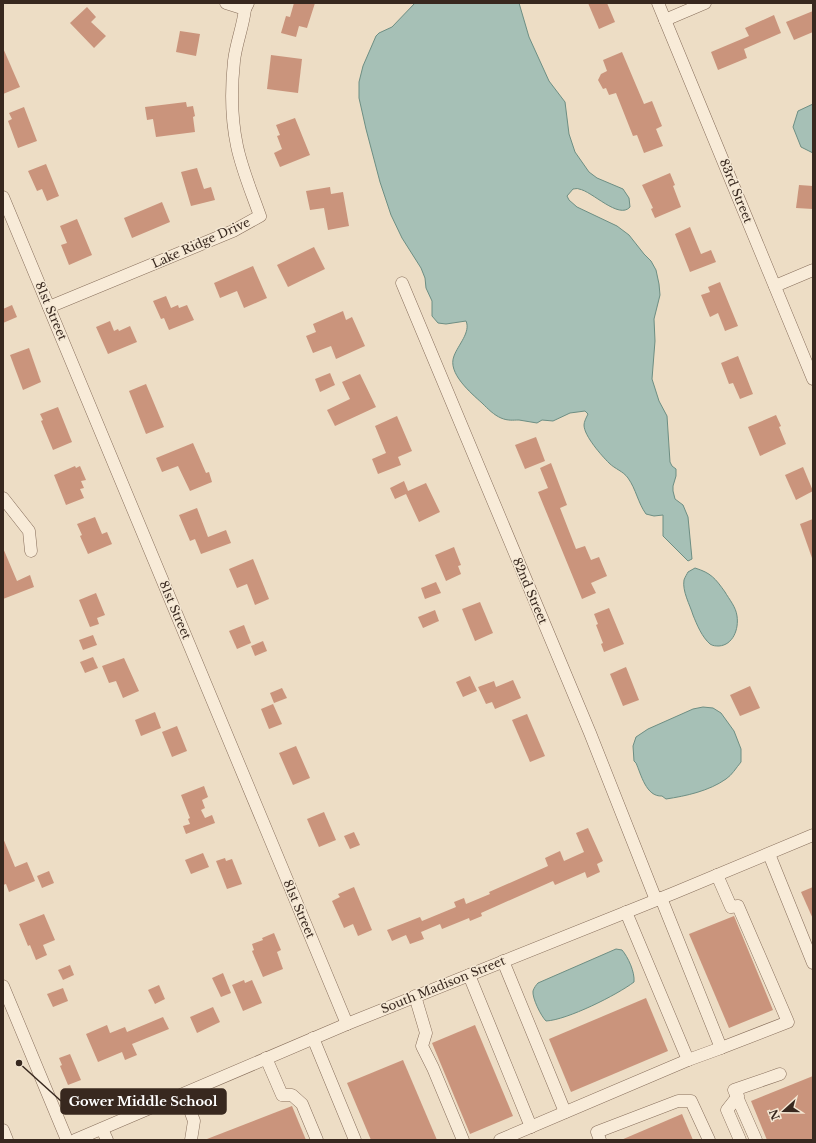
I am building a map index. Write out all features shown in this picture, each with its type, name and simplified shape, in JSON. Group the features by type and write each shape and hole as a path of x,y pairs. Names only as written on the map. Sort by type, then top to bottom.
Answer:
{"street":[{"path":"226,3 247,6"},
{"name":"83rd Street","path":"658,3 813,379"},
{"path":"665,20 705,3"},
{"name":"Lake Ridge Drive","path":"49,307 233,231 260,216 237,146 232,114 232,79 235,58 247,6"},
{"name":"81st Street","path":"3,197 347,1024"},
{"path":"775,286 813,270"},
{"name":"82nd Street","path":"402,283 721,1048"},
{"path":"3,498 29,530 31,551"},
{"name":"South Madison Street","path":"75,1140 313,1038 813,835"},
{"path":"769,854 813,963"},
{"path":"500,1140 688,1060 788,1022 738,906 731,906 717,875"},
{"path":"626,912 688,1060"},
{"path":"503,961 565,1112"},
{"path":"468,975 532,1127"},
{"path":"3,986 67,1140"},
{"path":"415,996 426,1033 422,1046 433,1068 463,1140"},
{"path":"313,1038 355,1140"},
{"path":"266,1058 282,1095 292,1095 302,1104 317,1140"},
{"path":"756,1140 738,1096 734,1090 780,1074"},
{"path":"184,1094 194,1121 191,1140"},
{"path":"738,1096 727,1110 740,1140"},
{"path":"600,1140 597,1132 678,1101 691,1101 709,1140"},
{"path":"102,1129 107,1140"},
{"path":"3,1130 7,1140"}],"shaded area":[{"path":"415,3 519,3 529,37 549,81 565,102 569,134 575,152 589,172 597,178 623,189 629,198 630,207 625,210 619,210 612,208 578,189 573,189 567,196 569,200 577,207 617,226 629,235 651,261 656,270 660,295 654,319 655,341 652,379 659,401 667,416 670,462 676,469 676,476 673,486 675,499 683,505 688,517 692,559 688,561 663,536 663,515 654,516 646,514 628,478 609,463 590,440 584,425 588,414 585,411 570,413 553,421 542,420 537,423 504,419 489,410 466,388 457,376 453,362 454,356 467,330 466,321 446,324 438,323 432,316 432,301 426,288 425,278 421,268 402,238 391,215 380,182 359,98 359,82 363,66 376,36 392,27"},
{"path":"813,104 813,153 801,147 793,127 798,111"},
{"path":"695,568 709,574 715,580 725,592 735,609 737,616 736,631 728,643 724,645 716,646 710,644 702,634 693,615 685,593 684,580 688,572"},
{"path":"703,707 713,708 721,713 734,731 741,749 741,762 728,777 705,790 689,795 666,799 652,793 642,779 634,761 633,746 636,737 648,729 693,709"},
{"path":"616,949 622,950 627,957 631,965 634,982 579,1012 555,1020 546,1021 537,1007 533,994 533,990 538,983"}],"building":[{"path":"294,3 315,3 307,28 299,26 296,37 281,33 286,16 290,17"},
{"path":"588,3 607,3 615,22 599,29"},
{"path":"87,7 96,17 91,22 106,36 94,48 70,23"},
{"path":"813,11 813,32 794,40 786,22"},
{"path":"774,15 781,33 744,49 747,58 718,70 711,52 749,36 745,28"},
{"path":"180,31 200,34 196,56 176,52"},
{"path":"3,48 20,87 3,94"},
{"path":"622,52 644,104 652,101 662,126 656,129 663,146 644,153 637,135 633,136 616,93 609,95 606,88 603,89 598,80 601,74 607,71 603,60"},
{"path":"271,55 302,59 298,93 267,89"},
{"path":"186,102 187,107 193,106 195,116 193,117 195,132 156,137 153,119 147,120 145,107"},
{"path":"24,107 37,141 18,148 8,121 12,119 9,113"},
{"path":"295,118 310,155 280,167 274,153 282,149 277,136 280,135 276,125"},
{"path":"46,164 59,196 47,201 42,189 37,191 28,171"},
{"path":"197,168 204,189 211,187 215,200 191,206 181,172"},
{"path":"670,173 681,207 655,218 651,209 653,208 642,185"},
{"path":"799,185 813,186 813,209 796,208"},
{"path":"330,187 331,194 343,192 349,226 328,230 324,208 310,210 306,191"},
{"path":"162,202 170,222 132,238 124,218"},
{"path":"77,219 92,255 69,265 61,245 67,243 60,226"},
{"path":"690,227 701,254 711,250 716,262 690,272 675,234"},
{"path":"314,247 325,269 288,287 277,265"},
{"path":"253,266 267,298 244,308 237,291 220,298 214,283"},
{"path":"720,282 738,326 725,331 718,313 710,317 701,295 710,292 708,287"},
{"path":"166,296 171,308 178,305 179,308 187,305 194,320 169,330 164,318 161,319 153,301"},
{"path":"12,305 17,317 3,323 3,309"},
{"path":"343,311 346,320 352,317 365,346 336,359 331,346 313,353 306,336 316,332 313,324"},
{"path":"110,321 114,331 118,329 119,331 130,326 137,342 108,354 96,327"},
{"path":"29,348 41,382 23,390 10,355"},
{"path":"738,356 753,394 740,399 733,383 729,384 721,363"},
{"path":"330,373 335,385 320,392 315,379"},
{"path":"360,374 376,407 335,426 327,410 350,399 342,382"},
{"path":"146,384 164,427 146,434 129,391"},
{"path":"58,407 72,442 53,450 41,421 43,420 40,414"},
{"path":"776,415 786,444 760,456 748,427"},
{"path":"397,416 412,451 398,457 401,465 378,474 372,459 386,453 375,426"},
{"path":"536,437 545,461 525,469 515,445"},
{"path":"193,443 206,473 209,472 212,482 190,491 178,466 162,472 156,458"},
{"path":"551,463 567,505 560,508 576,549 585,546 591,560 599,557 607,576 591,583 596,593 582,599 538,492 548,488 540,468"},
{"path":"75,466 76,468 80,466 86,480 81,481 84,488 80,489 84,498 66,505 54,475"},
{"path":"803,467 813,491 796,500 785,475"},
{"path":"404,481 408,491 426,483 440,512 419,522 406,494 395,499 390,488"},
{"path":"197,508 208,537 226,530 231,543 201,554 195,539 190,541 179,515"},
{"path":"95,517 102,534 107,532 112,544 88,554 80,536 82,535 77,524"},
{"path":"813,519 813,558 812,558 800,524"},
{"path":"454,547 461,565 458,566 461,574 446,581 435,555"},
{"path":"3,548 17,581 30,575 34,587 3,599"},
{"path":"253,559 269,599 255,605 247,584 237,588 229,569"},
{"path":"436,582 441,593 425,599 421,588"},
{"path":"96,593 105,615 97,618 99,624 90,627 79,600"},
{"path":"480,602 493,633 475,641 462,609"},
{"path":"609,608 624,644 604,652 601,644 603,643 596,625 598,624 594,614"},
{"path":"435,610 439,621 423,628 418,617"},
{"path":"244,625 251,643 237,649 229,631"},
{"path":"93,635 97,645 83,650 79,640"},
{"path":"263,641 267,651 255,656 251,646"},
{"path":"93,657 98,668 85,673 80,662"},
{"path":"124,658 139,691 123,698 116,681 109,683 102,666"},
{"path":"626,667 639,700 623,706 610,674"},
{"path":"470,676 477,691 463,697 456,682"},
{"path":"513,680 521,698 495,709 492,702 486,704 478,687 494,681 496,687"},
{"path":"750,686 760,708 740,716 730,695"},
{"path":"282,688 287,698 274,703 270,693"},
{"path":"273,704 282,724 269,729 261,709"},
{"path":"155,712 161,728 141,736 135,720"},
{"path":"527,714 545,756 530,762 512,720"},
{"path":"177,726 187,751 172,757 162,732"},
{"path":"296,746 310,778 293,785 279,753"},
{"path":"204,786 208,797 202,800 205,808 201,810 205,818 212,815 215,823 186,834 183,826 190,824 188,819 190,818 181,795"},
{"path":"324,812 336,840 319,847 307,819"},
{"path":"588,828 603,861 597,864 600,872 587,878 585,872 555,885 553,881 481,913 482,916 470,921 469,918 442,929 440,924 421,932 424,939 410,944 406,935 392,941 387,930 420,917 422,921 456,907 454,902 464,898 466,904 490,894 489,892 548,866 545,858 560,851 564,861 584,852 576,833"},
{"path":"354,832 360,845 350,849 344,836"},
{"path":"3,838 15,867 27,862 35,881 9,892 6,884 3,885"},
{"path":"203,853 209,867 191,874 185,860"},
{"path":"225,858 226,861 232,859 242,884 227,889 216,861"},
{"path":"49,871 54,883 42,888 37,876"},
{"path":"354,887 372,930 358,936 353,924 344,928 332,901 340,897 338,894"},
{"path":"813,887 813,919 801,892"},
{"path":"44,914 55,940 43,945 47,955 36,960 30,945 28,946 19,924"},
{"path":"734,916 773,1010 729,1028 689,934"},
{"path":"274,933 281,950 277,952 283,969 263,977 252,951 254,950 252,944 263,940 262,938"},
{"path":"70,965 74,975 63,980 58,970"},
{"path":"223,973 231,993 221,997 212,978"},
{"path":"244,980 245,983 252,980 262,1003 243,1011 232,985"},
{"path":"159,985 165,999 155,1004 148,990"},
{"path":"63,988 68,1001 53,1007 47,994"},
{"path":"646,998 668,1051 571,1092 549,1039"},
{"path":"213,1007 220,1022 197,1033 190,1017"},
{"path":"163,1017 169,1029 132,1044 137,1055 125,1060 122,1052 98,1062 86,1034 107,1025 110,1033 125,1027 127,1032"},
{"path":"475,1025 513,1116 470,1134 432,1043"},
{"path":"70,1054 81,1080 68,1085 60,1066 62,1065 59,1058"},
{"path":"403,1060 437,1140 371,1140 347,1083"},
{"path":"813,1076 813,1140 767,1140 751,1101"},
{"path":"292,1106 306,1140 207,1140 207,1139"},
{"path":"682,1114 693,1140 621,1140"}],"place":[{"name":"Gower Middle School","path":"19,1063"}]}
